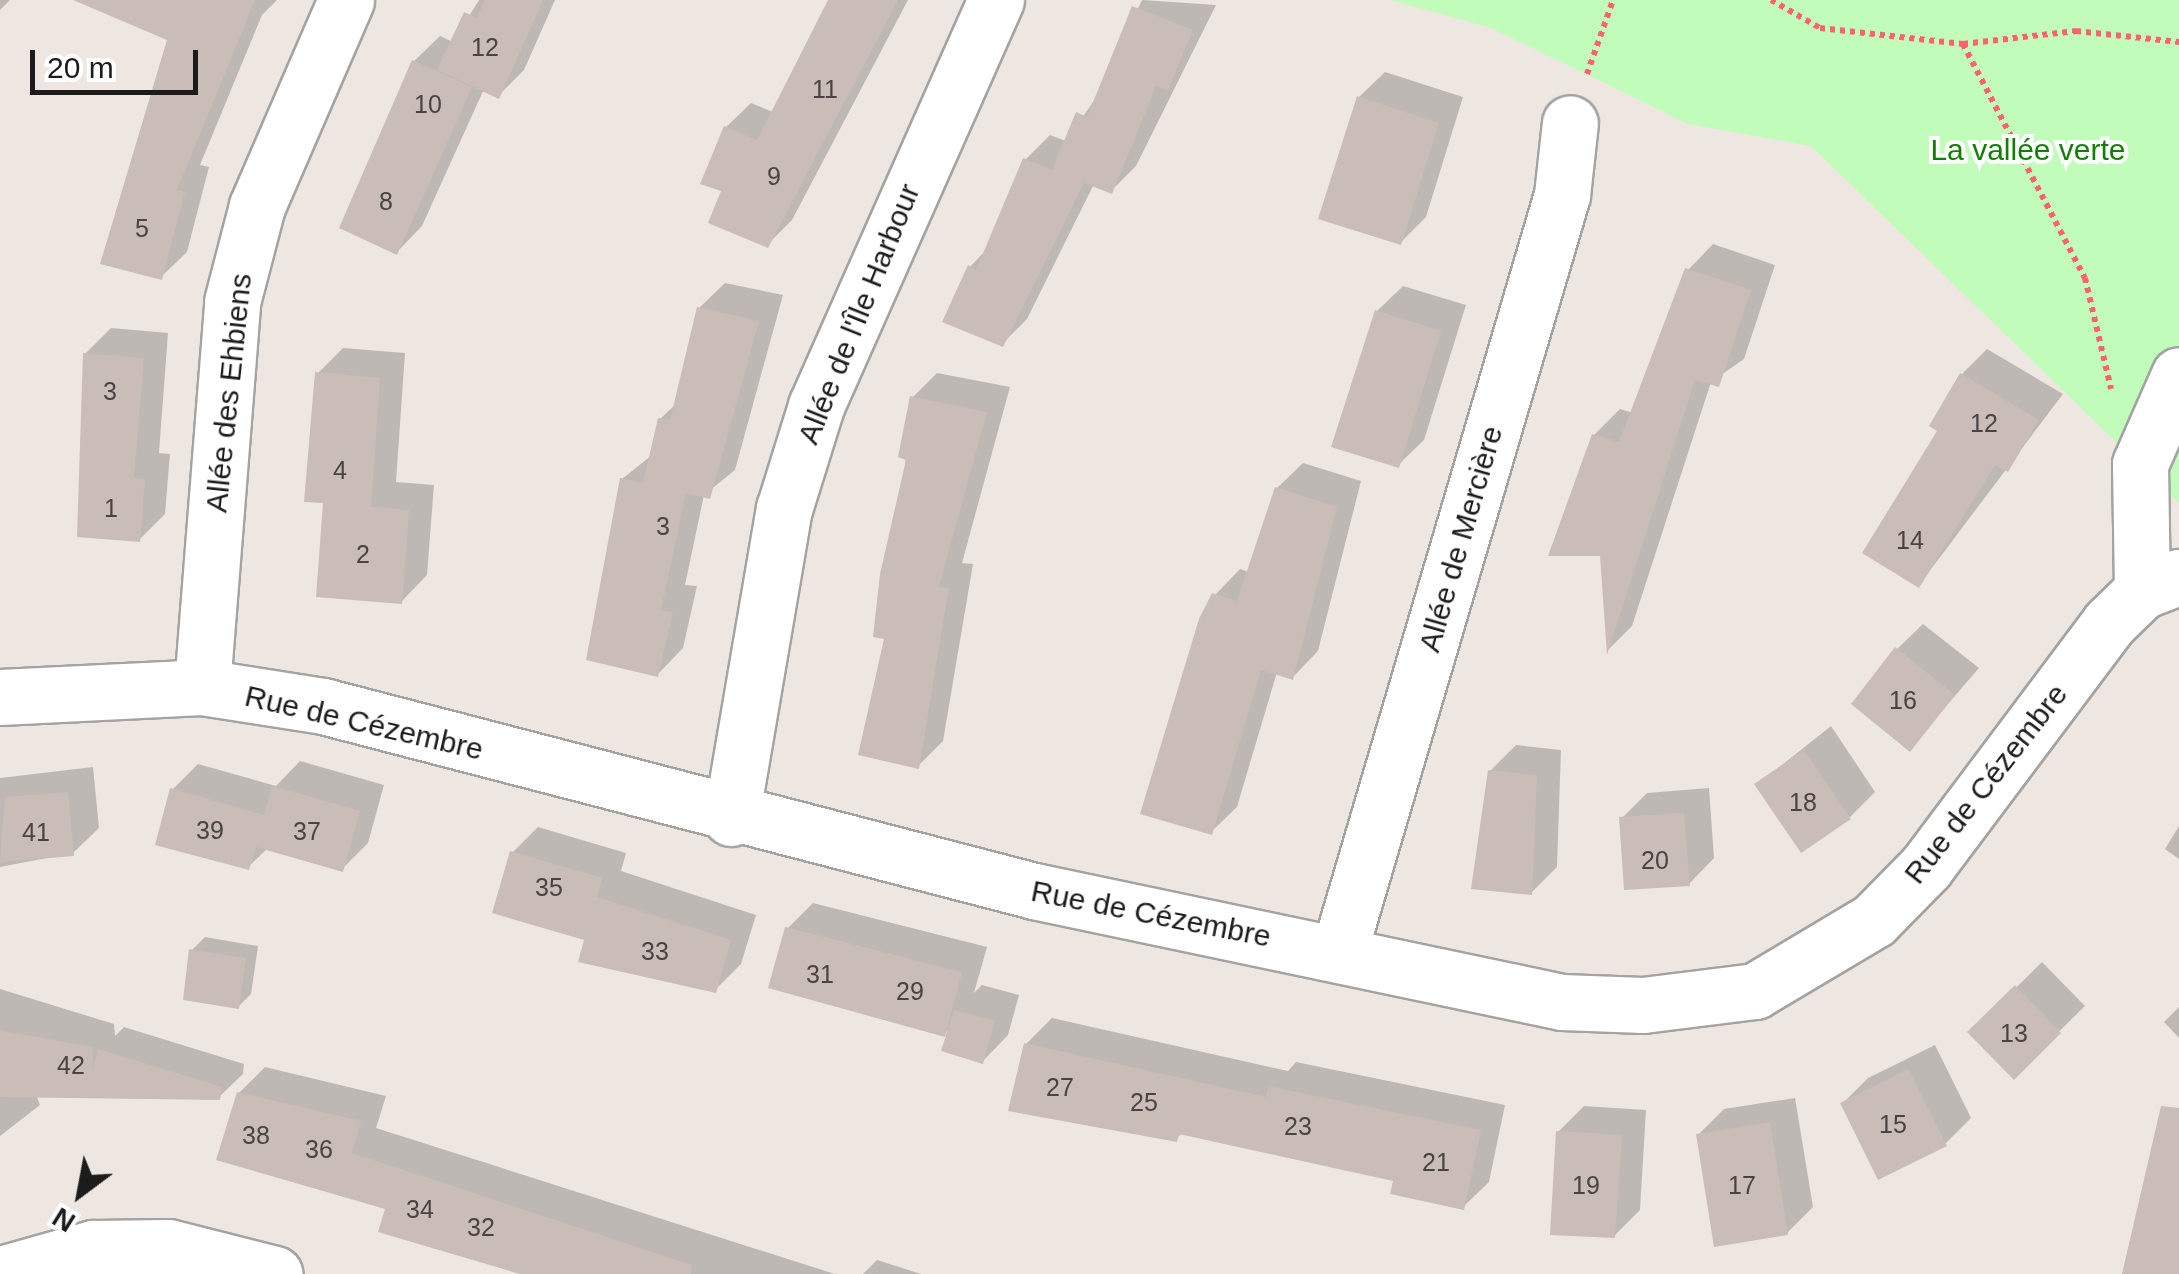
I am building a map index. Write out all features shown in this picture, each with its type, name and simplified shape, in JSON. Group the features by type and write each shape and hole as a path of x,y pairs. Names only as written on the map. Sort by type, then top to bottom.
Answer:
{"street":[{"name":"Allée des Ehbiens","path":"202,686 232,302 257,206 346,0"},
{"name":"Allée de l'Île Harbour","path":"731,818 784,508 816,406 996,0"},
{"name":"Allée de Mercière","path":"1339,952 1562,195 1570,122"},
{"name":"Rue de Cézembre","path":"0,698 202,686 323,706 731,818 1562,1002 1642,1005 1755,992 1874,920 1926,867 2160,584 2140,464 2179,374"},
{"path":"1,1274 93,1248 168,1247 276,1274"}],"path":[{"path":"1570,122 1613,0"},
{"path":"1771,0 1820,28 1963,44 2076,31 2179,42"},
{"path":"1963,44 2085,278 2110,388 2149,438"}],"green space":[{"name":"La vallée verte","path":"1390,0 2179,0 2179,503 1811,146 1688,124 1491,28"}],"building":[{"path":"73,0 255,0 177,190 185,192 162,280 100,264 167,40"},
{"path":"485,0 543,0 499,99 437,70 464,12 477,18"},
{"path":"828,0 898,0 768,248 708,223 721,191 700,184 724,126 757,140"},
{"path":"1132,6 1193,30 1168,90 1156,86 1112,194 1084,183 1003,347 942,322 968,265 976,270 1023,158 1052,170 1076,112 1087,117"},
{"path":"412,60 472,87 397,255 339,228"},
{"path":"1357,96 1439,123 1401,245 1318,219"},
{"path":"1685,268 1751,290 1719,387 1695,380 1607,655 1600,556 1548,556 1592,434 1619,442"},
{"path":"697,307 759,321 710,499 686,493 661,610 673,612 658,677 586,660 620,478 643,483 658,418 670,420"},
{"path":"1375,310 1441,331 1399,468 1331,447"},
{"path":"83,353 144,358 134,478 145,479 140,542 77,537"},
{"path":"315,372 380,378 371,507 409,510 402,604 316,597 323,503 304,502"},
{"path":"1960,373 2039,420 2008,472 1995,465 1919,588 1862,553 1937,431 1929,426"},
{"path":"910,396 987,412 939,587 949,588 919,769 858,755 884,639 873,637 880,574 906,460 898,457"},
{"path":"1275,487 1337,507 1293,680 1261,670 1212,835 1140,814 1199,619 1212,593 1237,601"},
{"path":"1895,647 1955,695 1910,752 1851,704"},
{"path":"1804,750 1851,819 1801,853 1754,784"},
{"path":"1488,770 1537,775 1532,895 1471,889"},
{"path":"272,786 360,811 343,872 256,847 249,870 155,845 170,788 264,815"},
{"path":"68,792 74,856 0,862 5,797"},
{"path":"1684,813 1690,886 1624,890 1619,817"},
{"path":"510,851 602,878 597,897 731,940 716,993 578,962 584,940 492,913"},
{"path":"785,927 962,972 945,1037 768,988"},
{"path":"189,949 246,958 239,1009 183,1000"},
{"path":"2015,985 2061,1033 2014,1080 1967,1032"},
{"path":"954,1010 995,1020 983,1064 941,1051"},
{"path":"0,1030 92,1047 93,1068 98,1049 222,1087 220,1100 0,1097"},
{"path":"1024,1043 1266,1097 1268,1086 1481,1130 1464,1210 1390,1194 1393,1181 1179,1134 1177,1142 1008,1111"},
{"path":"1908,1069 1947,1146 1878,1180 1840,1103"},
{"path":"237,1092 361,1121 352,1153 692,1265 691,1274 520,1274 378,1232 385,1209 216,1160"},
{"path":"2161,1106 2179,1108 2179,1274 2122,1274"},
{"path":"1770,1122 1788,1235 1714,1247 1696,1134"},
{"path":"1556,1131 1622,1135 1615,1238 1550,1235"}]}
